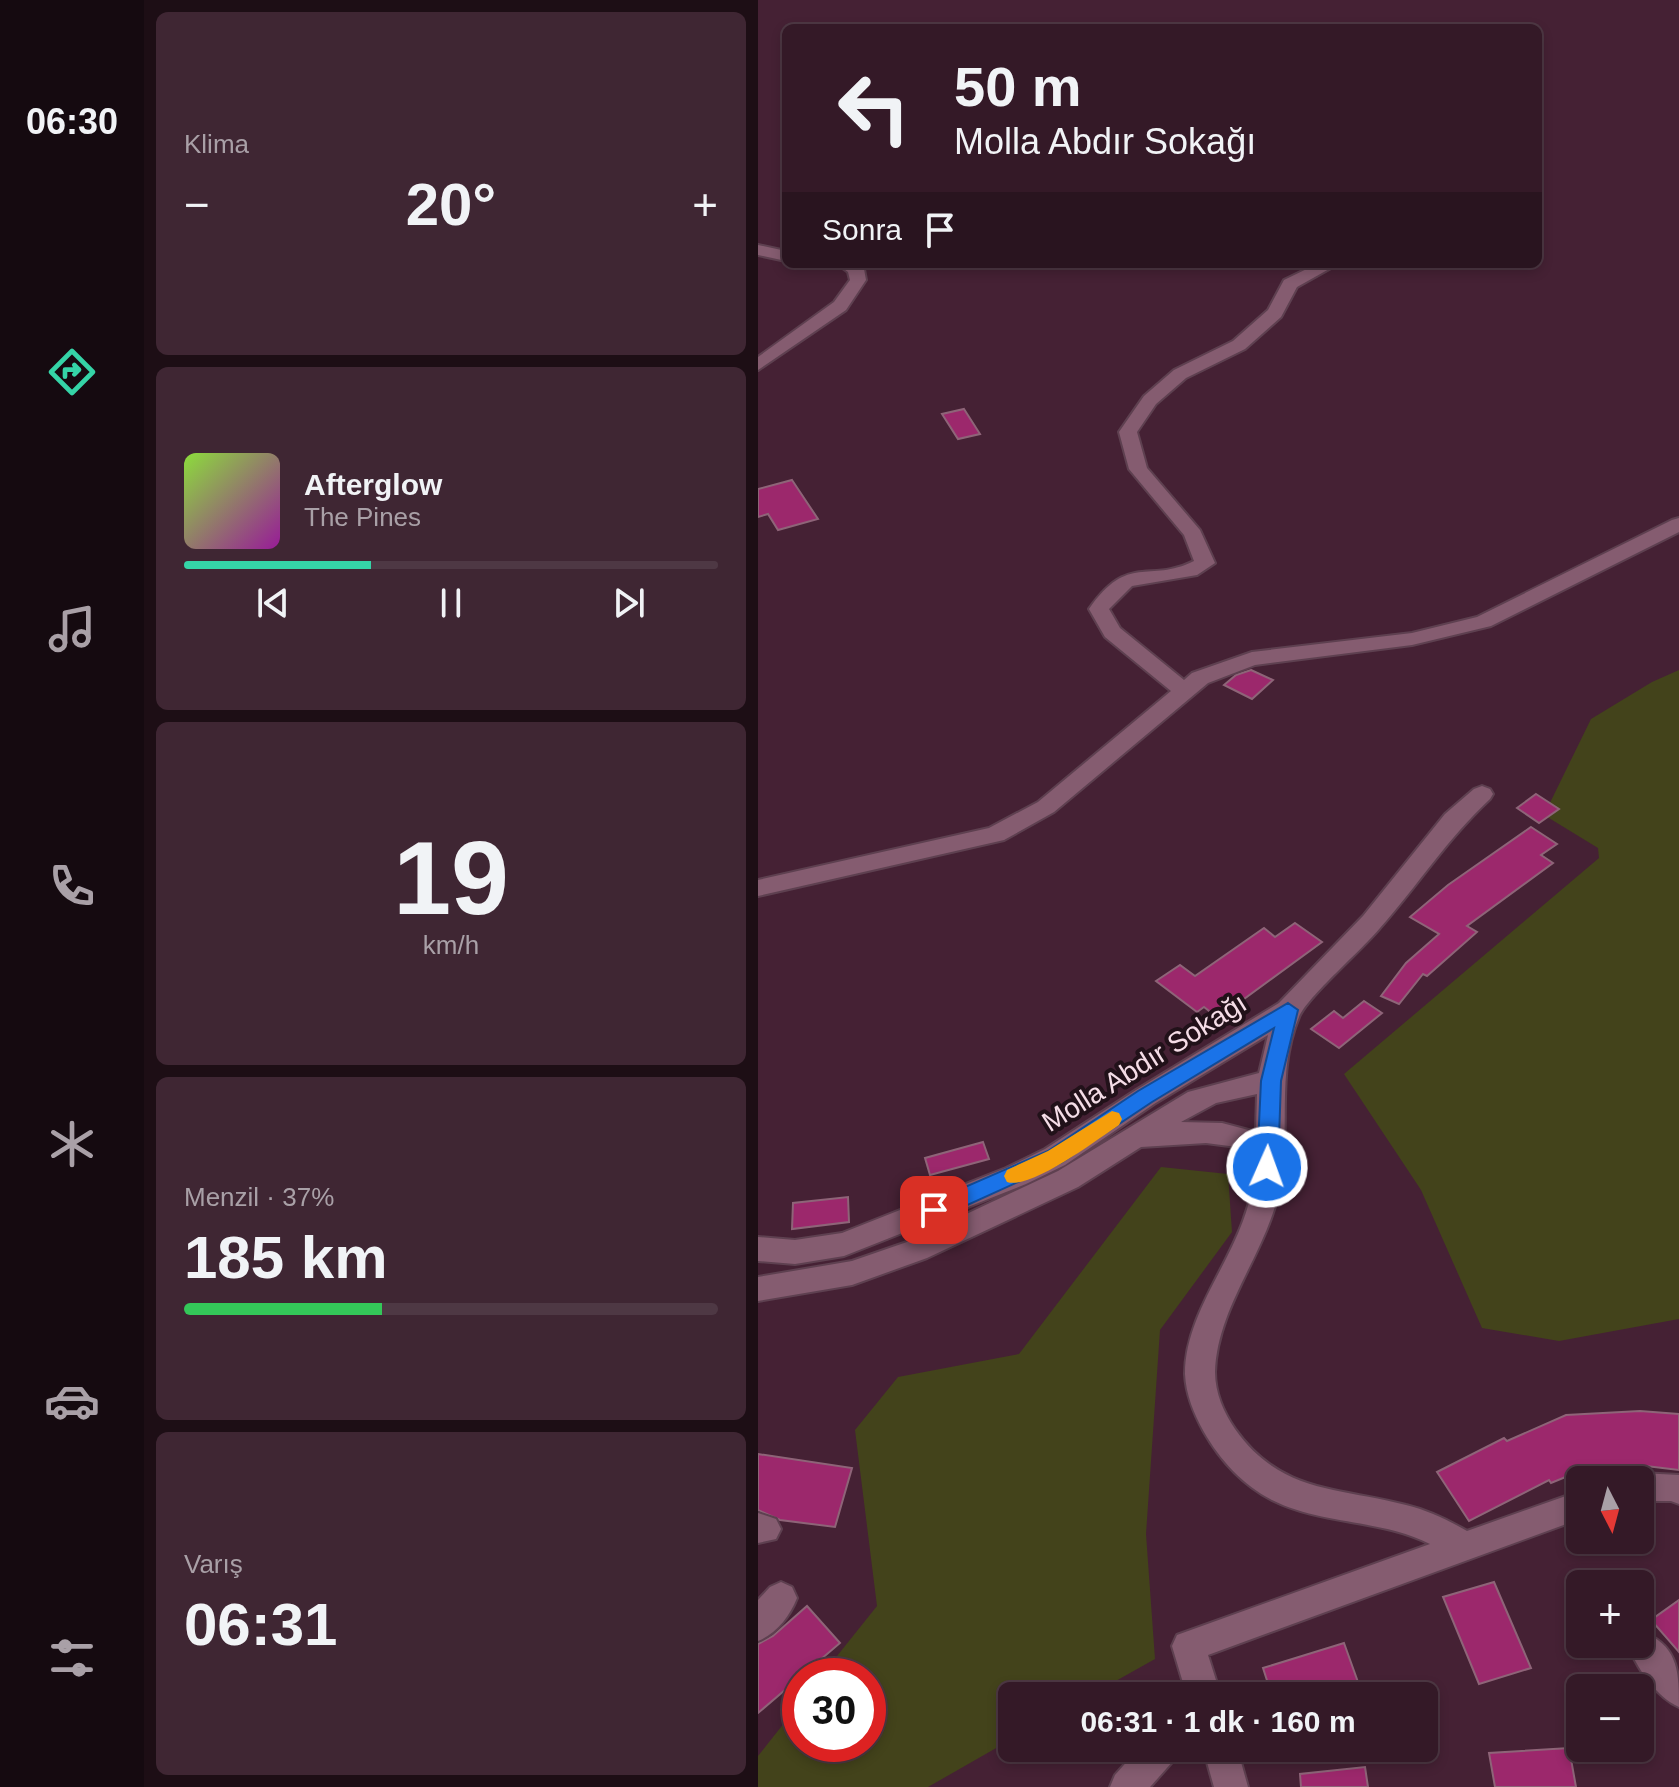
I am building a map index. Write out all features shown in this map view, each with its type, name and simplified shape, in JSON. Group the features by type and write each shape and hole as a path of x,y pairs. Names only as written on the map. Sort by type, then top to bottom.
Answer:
{"street":[{"path":"758,250 782,255"},
{"path":"758,365 840,306 858,280 854,268"},
{"path":"1185,692 1112,632 1099,609 1113,589 1136,576 1191,572 1205,563 1193,534 1138,469 1128,432 1150,400 1180,374 1239,345 1275,313 1290,284 1322,268"},
{"path":"758,888 996,834 1046,807 1200,678 1252,659 1412,639 1484,622 1679,524"},
{"name":"Molla Abdır Sokağı","path":"758,1249 795,1252 844,1244 906,1222 1055,1157 1145,1097 1288,1010 1372,922 1453,820 1482,794"},
{"path":"1288,1010 1271,1081 1266,1188 1260,1212 1208,1329 1200,1358 1199,1381 1207,1409 1235,1452 1257,1473 1283,1490 1303,1498 1425,1525 1465,1546"},
{"path":"758,1289 852,1273 917,1250 1068,1179 1197,1099 1271,1081"},
{"path":"1138,1137 1216,1132 1250,1139 1268,1149"},
{"path":"1654,1487 1679,1490"},
{"path":"1200,1682 1189,1646 1566,1510"},
{"path":"758,1625 781,1598"},
{"path":"1653,1658 1679,1690"},
{"path":"1127,1787 1149,1762"},
{"path":"1224,1762 1231,1787"}],"shaded area":[{"path":"1679,670 1679,1319 1559,1341 1482,1328 1421,1190 1344,1074 1599,858 1598,848 1544,815 1591,719 1652,682"},
{"path":"1161,1167 1228,1174 1232,1232 1160,1330 1146,1534 1155,1659 1114,1682 998,1682 998,1747 928,1787 758,1787 758,1756 782,1726 782,1762 886,1762 886,1658 835,1658 877,1606 855,1430 898,1377 1019,1354"}],"building":[{"path":"964,409 980,434 958,439 942,414"},
{"path":"792,480 818,519 778,530 768,514 758,517 758,489"},
{"path":"1251,670 1273,680 1252,699 1224,685 1236,675"},
{"path":"1536,794 1559,809 1539,823 1517,808"},
{"path":"1531,827 1557,844 1541,855 1553,863 1467,926 1477,932 1427,976 1423,974 1399,1004 1381,996 1406,963 1439,934 1410,917 1448,885"},
{"path":"1295,923 1322,942 1218,1018 1204,1007 1197,1012 1156,981 1180,965 1195,976 1264,928 1275,937"},
{"path":"1364,1001 1382,1013 1339,1048 1311,1029 1334,1011 1343,1018"},
{"path":"983,1142 989,1159 930,1175 925,1158"},
{"path":"848,1197 849,1222 792,1229 793,1203"},
{"path":"1640,1411 1679,1414 1679,1470 1654,1466 1566,1466 1566,1477 1551,1483 1549,1480 1469,1521 1437,1472 1504,1438 1507,1441 1566,1415"},
{"path":"758,1454 852,1468 835,1527 780,1520 758,1510"},
{"path":"1494,1582 1531,1668 1479,1684 1443,1597"},
{"path":"1679,1600 1679,1652 1654,1623 1654,1618"},
{"path":"807,1606 840,1643 822,1658 782,1658 782,1693 758,1713 758,1644 773,1636"},
{"path":"1344,1643 1358,1682 1268,1682 1263,1668"},
{"path":"1566,1748 1566,1762 1572,1762 1576,1787 1495,1787 1489,1753"},
{"path":"1365,1767 1368,1787 1301,1787 1300,1774"}],"slow traffic":[{"path":"1014,1176 1055,1157 1112,1119"}],"route":[{"path":"934,1210 1055,1157 1145,1097 1288,1010 1271,1081 1267,1167"}]}
